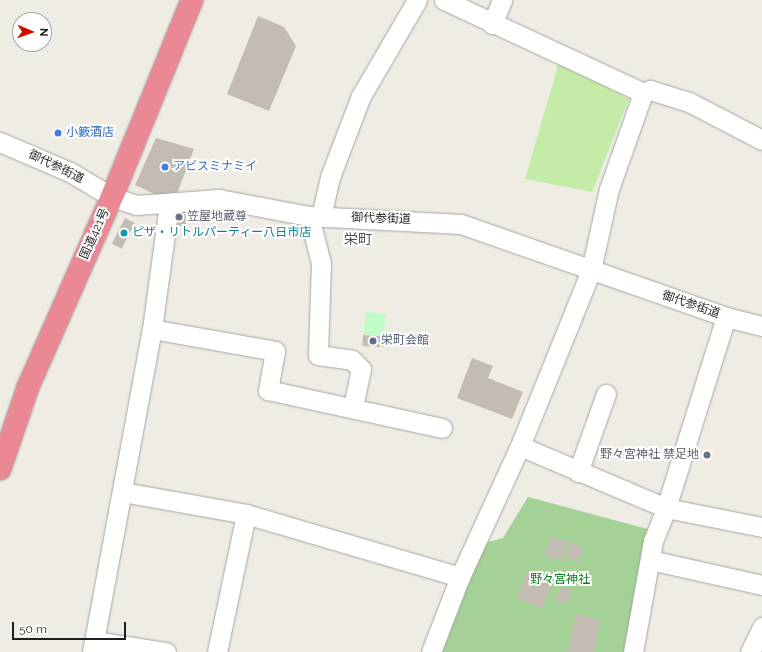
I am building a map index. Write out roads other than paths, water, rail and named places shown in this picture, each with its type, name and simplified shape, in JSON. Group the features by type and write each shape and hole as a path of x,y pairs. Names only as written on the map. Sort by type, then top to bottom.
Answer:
{"highway":[{"name":"国道421号","path":"0,469 3,446 112,197 192,0"}],"street":[{"path":"353,408 361,369 352,360 318,355 321,263 315,216 361,96 417,0"},
{"path":"444,0 492,24 643,93"},
{"path":"492,24 502,0"},
{"path":"432,652 460,578 520,446 590,270 609,189 643,93 650,90 689,102 762,140"},
{"name":"御代参街道","path":"0,142 70,172 112,197 136,206 169,205 219,199 315,216 461,224 726,317 762,326"},
{"path":"166,652 93,647 123,492 152,329 169,205"},
{"path":"633,652 653,541 666,508 726,317"},
{"path":"152,329 275,352 268,390 442,428"},
{"path":"578,472 606,394"},
{"path":"520,446 578,472 666,508 762,527"},
{"path":"123,492 246,514 460,578"},
{"path":"217,652 246,514"},
{"path":"650,560 762,585"},
{"path":"750,652 762,627"}],"place":[{"name":"小籔酒店","path":"58,133"},
{"name":"アビスミナミイ","path":"165,167"},
{"name":"笠屋地蔵尊","path":"179,217"},
{"name":"ピザ・リトルパーティー八日市店","path":"124,233"},
{"name":"栄町会館","path":"373,341"},
{"name":"野々宮神社 禁足地","path":"707,455"}],"district":[{"name":"栄町","path":"358,239"}],"park label":[{"name":"野々宮神社","path":"560,580"}]}
